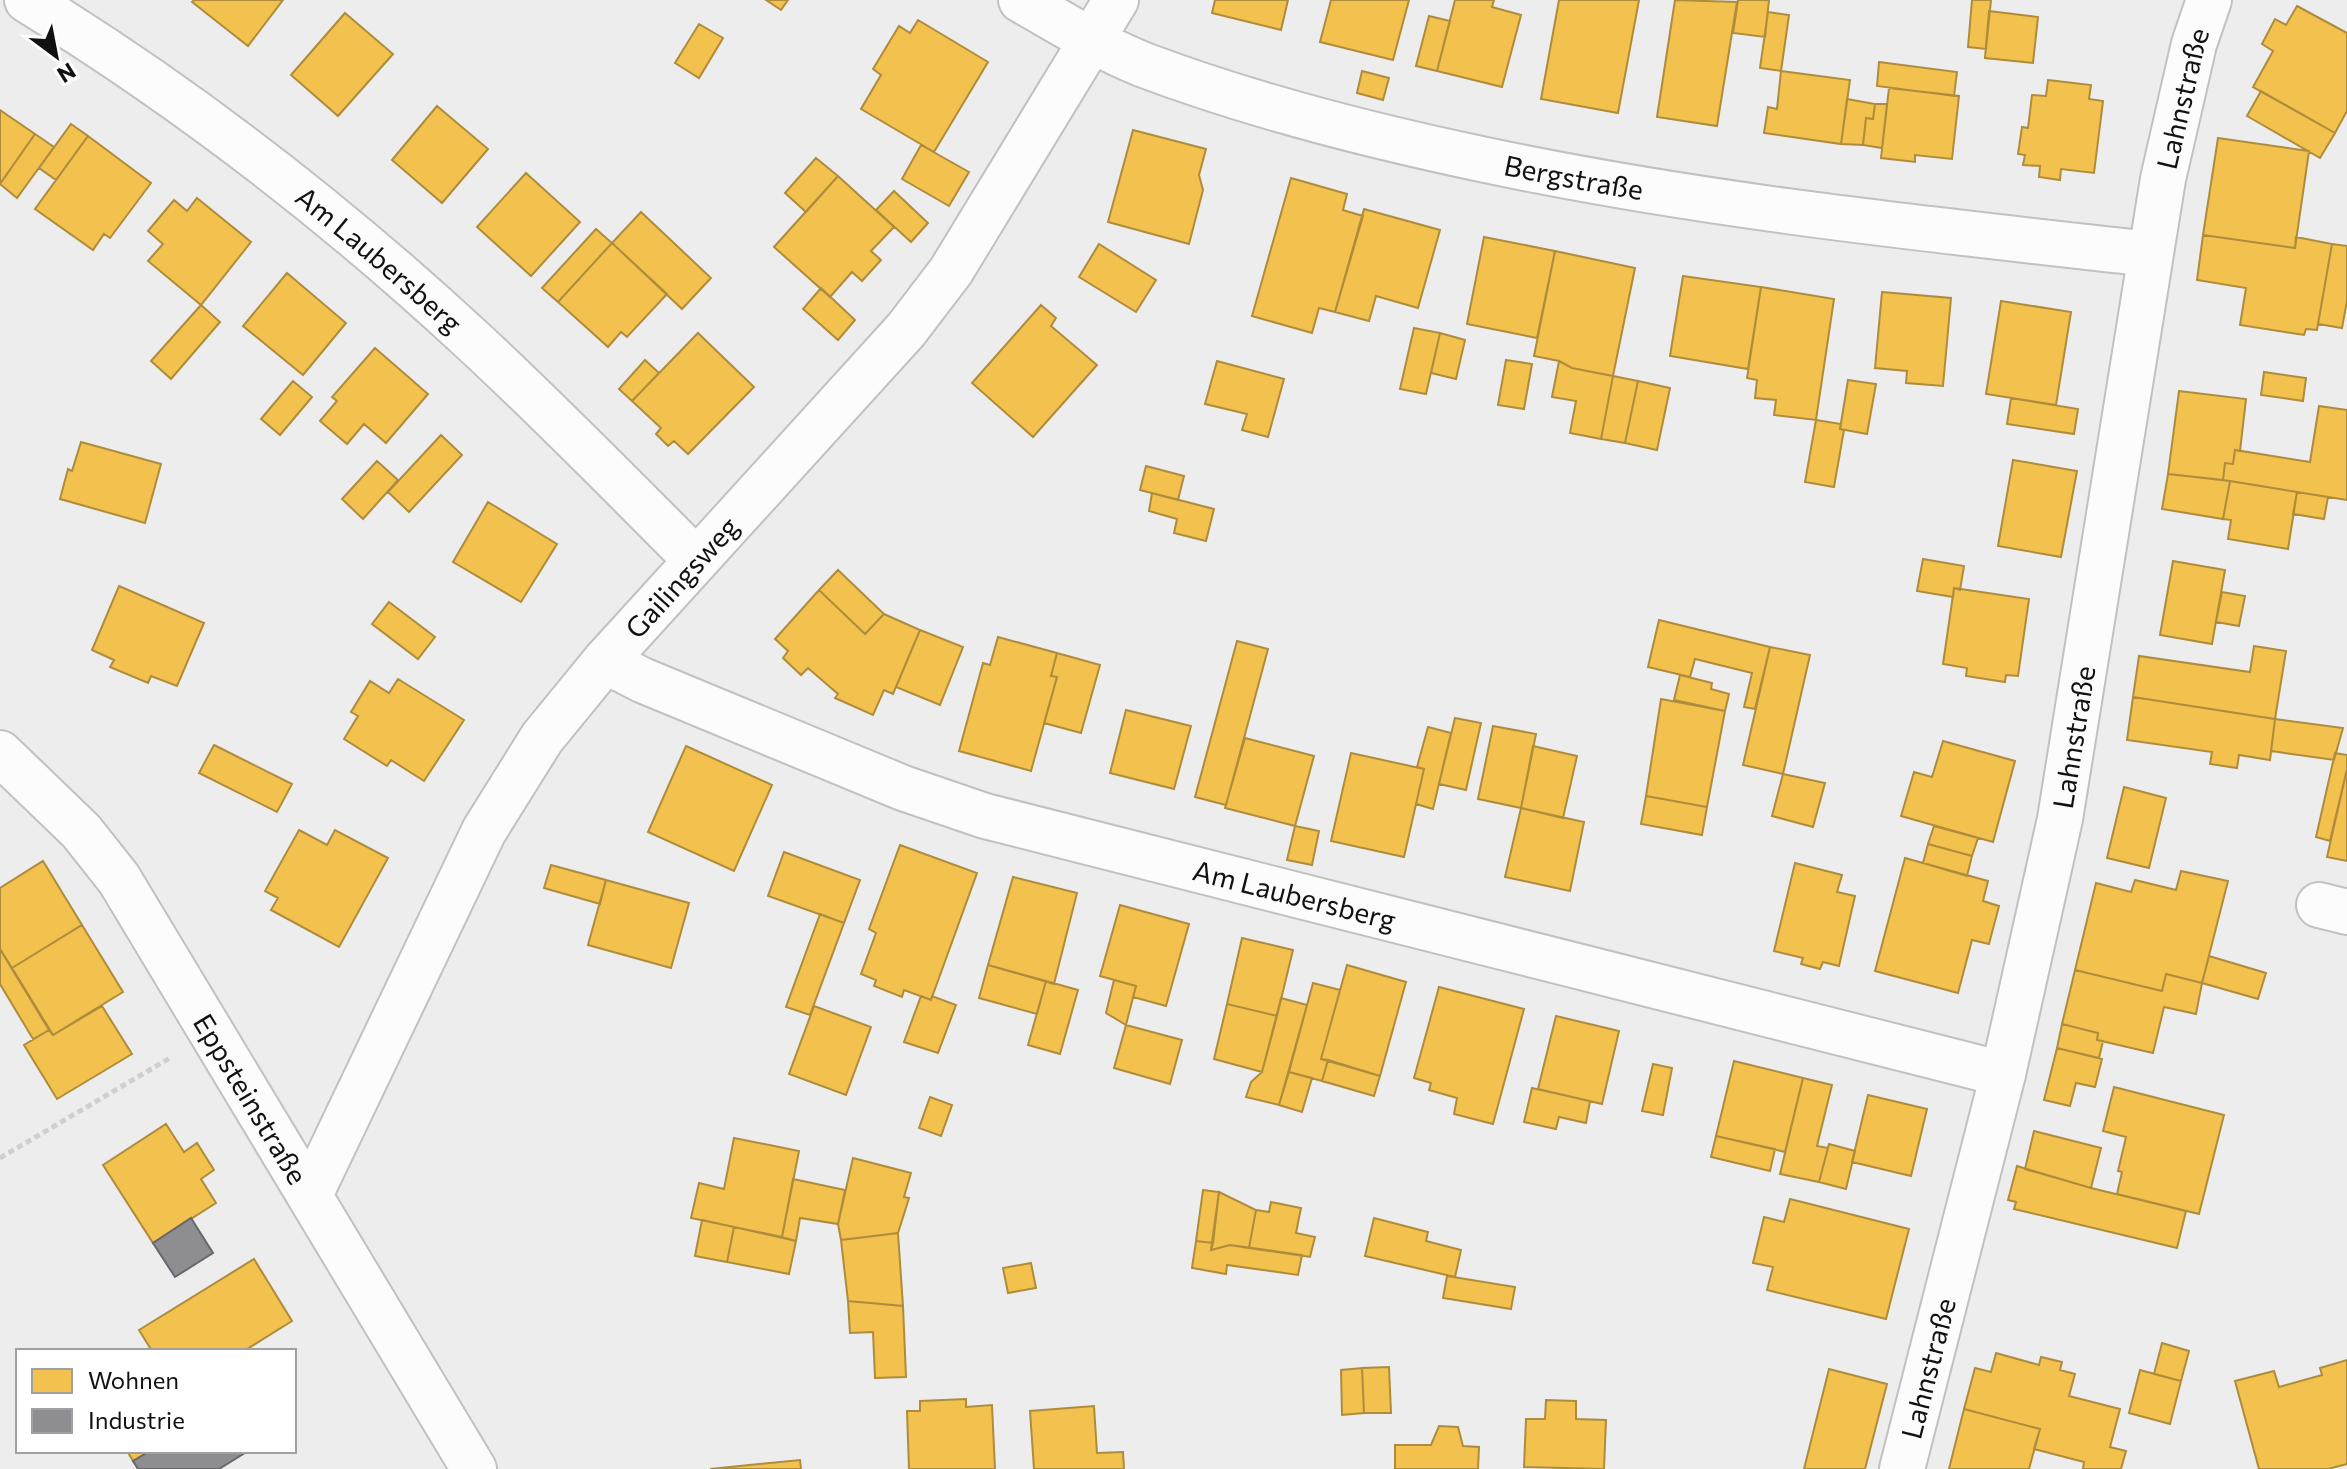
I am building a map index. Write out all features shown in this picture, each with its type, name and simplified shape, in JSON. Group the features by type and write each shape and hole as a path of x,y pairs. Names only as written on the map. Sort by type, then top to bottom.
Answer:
{"street":[{"name":"Am Laubersberg","path":"27,0 130,66 284,180 366,247 538,402 696,560"},
{"name":"Bergstraße","path":"1021,0 1092,41 1143,64 1299,115 1424,147 1557,175 1828,217 2150,254"},
{"name":"Gailingsweg","path":"310,1195 484,831 542,738 605,661 928,302 951,271 1116,0"},
{"name":"Lahnstraße","path":"1902,1469 2003,1074 2060,819 2150,254 2177,110 2209,0"},
{"name":"Am Laubersberg","path":"605,661 642,680 903,788 985,816 2003,1074"},
{"name":"Eppsteinstraße","path":"0,753 58,807 101,854 474,1469"}],"path":[{"path":"0,1158 212,1033"}],"building: Wohnen":[{"path":"283,0 248,46 192,2"},
{"path":"766,0 788,0 781,10"},
{"path":"1215,0 1288,0 1281,30 1212,13"},
{"path":"1331,0 1409,0 1393,60 1320,42"},
{"path":"1455,0 1494,0 1492,7 1521,15 1502,87 1437,71"},
{"path":"1559,0 1639,0 1618,113 1541,99"},
{"path":"1675,0 1737,2 1717,126 1657,117"},
{"path":"1738,0 1769,0 1765,37 1733,33"},
{"path":"1972,0 1991,0 1986,49 1968,47"},
{"path":"2297,6 2347,33 2347,111 2335,133 2253,87 2273,51 2262,44 2275,19 2286,25"},
{"path":"1989,11 2038,17 2033,63 1985,58"},
{"path":"1768,12 1789,15 1781,71 1760,68"},
{"path":"345,13 393,54 338,116 291,75"},
{"path":"1429,16 1450,21 1437,71 1416,66"},
{"path":"918,20 988,62 934,152 861,109 881,75 873,69 899,26 910,33"},
{"path":"699,24 723,38 699,78 675,63"},
{"path":"1879,62 1957,72 1954,96 1877,86"},
{"path":"1362,71 1389,78 1383,100 1357,93"},
{"path":"1781,71 1850,80 1841,144 1764,133 1768,107 1777,109"},
{"path":"2048,80 2091,85 2089,99 2103,101 2094,173 2061,169 2060,180 2039,177 2040,166 2023,165 2025,155 2018,154 2022,127 2028,128 2032,95 2046,96"},
{"path":"1889,88 1959,96 1952,159 1915,155 1915,162 1881,158"},
{"path":"2261,91 2335,133 2320,158 2247,116"},
{"path":"1847,99 1875,104 1873,119 1866,118 1863,145 1841,144"},
{"path":"1875,104 1887,104 1882,148 1863,145 1866,118 1873,119"},
{"path":"437,106 488,149 442,203 392,160"},
{"path":"0,110 35,134 0,184"},
{"path":"71,124 88,136 56,180 39,168"},
{"path":"1133,130 1206,149 1199,175 1203,190 1189,244 1108,222"},
{"path":"35,134 54,147 17,198 0,184"},
{"path":"88,136 151,183 110,238 104,234 93,250 35,209"},
{"path":"2218,138 2309,151 2295,248 2203,235"},
{"path":"921,145 969,172 949,206 902,179"},
{"path":"816,158 838,176 806,212 785,193"},
{"path":"526,173 580,222 531,276 477,227"},
{"path":"838,176 894,227 871,251 881,260 862,281 852,272 830,297 774,247"},
{"path":"1291,178 1347,194 1343,210 1363,216 1335,312 1319,308 1312,333 1252,316"},
{"path":"894,191 928,223 911,242 876,210"},
{"path":"197,198 251,242 201,305 148,261 163,244 148,231 174,200 187,211"},
{"path":"1364,209 1440,230 1418,308 1376,296 1369,321 1335,312"},
{"path":"641,212 711,278 682,309 612,243"},
{"path":"596,229 612,243 558,302 542,288"},
{"path":"2203,235 2295,248 2296,237 2332,244 2317,330 2306,329 2304,335 2240,325 2246,288 2197,280"},
{"path":"1484,237 1555,251 1537,338 1467,324"},
{"path":"612,243 667,294 627,337 621,332 608,347 558,302"},
{"path":"1099,244 1156,280 1136,312 1079,277"},
{"path":"2332,244 2347,246 2347,301 2342,328 2318,324"},
{"path":"1555,251 1635,268 1613,376 1534,356"},
{"path":"287,273 346,323 303,375 243,326"},
{"path":"1683,276 1761,287 1748,369 1670,356"},
{"path":"1761,287 1834,299 1816,420 1774,415 1776,400 1755,398 1757,380 1747,378"},
{"path":"821,288 855,320 838,340 803,309"},
{"path":"1882,292 1951,298 1943,386 1906,383 1907,371 1875,368"},
{"path":"2001,301 2071,312 2056,405 1986,394"},
{"path":"201,305 220,322 171,379 151,361"},
{"path":"1041,305 1056,318 1051,326 1097,365 1033,437 972,383"},
{"path":"1414,328 1440,333 1426,394 1400,389"},
{"path":"698,333 754,387 688,454 674,441 668,446 656,434 661,428 632,401"},
{"path":"1440,333 1465,340 1456,379 1431,373"},
{"path":"375,348 428,394 386,443 364,424 347,444 320,421 337,401 332,397"},
{"path":"645,360 659,373 632,401 619,389"},
{"path":"1506,360 1532,364 1524,409 1498,405"},
{"path":"1217,361 1284,379 1268,437 1242,430 1247,414 1205,404"},
{"path":"1559,361 1572,368 1613,376 1601,439 1570,433 1576,401 1552,397"},
{"path":"2264,372 2306,378 2303,401 2261,395"},
{"path":"1613,376 1638,381 1625,443 1601,439"},
{"path":"1848,380 1876,384 1867,434 1840,429"},
{"path":"293,381 312,397 280,435 261,419"},
{"path":"1638,381 1670,388 1657,450 1625,443"},
{"path":"2179,391 2246,399 2240,451 2235,450 2233,464 2225,463 2223,480 2168,474"},
{"path":"2011,398 2078,409 2074,434 2007,424"},
{"path":"2319,406 2347,410 2347,500 2223,480 2225,463 2233,464 2235,450 2310,462"},
{"path":"1816,420 1841,424 1840,429 1844,430 1834,487 1805,482"},
{"path":"441,435 462,455 409,512 388,492"},
{"path":"81,442 161,464 145,523 60,499 68,469 72,471"},
{"path":"2013,460 2077,471 2061,557 1998,546"},
{"path":"377,461 398,480 363,519 342,499"},
{"path":"1146,466 1184,476 1178,500 1140,490"},
{"path":"2168,474 2230,481 2223,519 2162,509"},
{"path":"2230,481 2297,492 2288,549 2228,539 2231,520 2223,519"},
{"path":"2297,492 2328,497 2324,519 2293,514"},
{"path":"1152,493 1214,509 1206,541 1174,533 1177,519 1149,511"},
{"path":"488,502 557,544 521,602 453,562"},
{"path":"1923,559 1964,566 1960,590 1954,588 1953,597 1917,591"},
{"path":"2173,561 2225,570 2212,644 2160,635"},
{"path":"838,570 884,614 865,634 819,590"},
{"path":"119,586 204,623 177,686 151,676 148,683 110,667 114,660 92,650"},
{"path":"1954,588 2029,599 2018,676 2006,675 2005,682 1966,676 1967,668 1943,664"},
{"path":"819,590 865,634 884,614 920,630 893,694 884,690 873,715 835,698 838,694 808,668 801,675 783,658 788,651 775,639"},
{"path":"2222,592 2245,596 2239,626 2216,622"},
{"path":"389,602 435,637 418,659 372,624"},
{"path":"1659,620 1770,647 1755,709 1744,707 1752,673 1695,659 1690,677 1648,667"},
{"path":"920,630 963,647 940,705 896,687"},
{"path":"998,637 1057,653 1051,676 1057,677 1031,771 959,751 983,663 990,665"},
{"path":"1237,641 1268,649 1226,805 1195,797"},
{"path":"2254,646 2286,651 2275,719 2133,697 2139,656 2250,672"},
{"path":"1770,647 1810,655 1783,774 1743,765"},
{"path":"1057,653 1100,665 1081,733 1044,723 1057,677 1051,676"},
{"path":"1680,675 1712,683 1711,689 1729,694 1725,711 1674,700"},
{"path":"398,679 464,720 424,781 391,760 387,766 344,739 358,716 351,712 370,681 389,693"},
{"path":"2133,697 2275,719 2270,760 2239,755 2237,768 2210,764 2212,752 2127,740"},
{"path":"1661,699 1725,711 1707,807 1646,796"},
{"path":"1126,710 1191,726 1174,789 1110,773"},
{"path":"1455,718 1481,723 1466,790 1439,784"},
{"path":"2275,719 2343,728 2334,760 2271,751"},
{"path":"1493,726 1536,734 1521,808 1478,799"},
{"path":"1428,727 1451,733 1433,809 1416,804 1424,769 1417,767"},
{"path":"1245,738 1314,756 1295,826 1225,808"},
{"path":"1943,741 2015,761 1993,842 1901,816 1914,772 1932,777"},
{"path":"214,745 292,784 277,812 199,773"},
{"path":"686,746 772,785 734,871 648,832"},
{"path":"1533,746 1577,756 1563,818 1521,808"},
{"path":"1351,753 1424,769 1404,857 1331,841"},
{"path":"2335,753 2347,755 2347,769 2330,841 2316,837"},
{"path":"2347,769 2347,861 2327,857"},
{"path":"1783,774 1825,783 1813,827 1772,816"},
{"path":"2124,787 2166,798 2149,868 2107,858"},
{"path":"1646,796 1707,807 1702,835 1641,824"},
{"path":"1521,808 1584,822 1570,891 1505,877"},
{"path":"1295,826 1319,831 1312,865 1287,860"},
{"path":"1934,826 1978,838 1972,856 1928,844"},
{"path":"299,830 327,845 335,830 388,858 339,947 271,910 278,898 265,891"},
{"path":"1928,844 1972,856 1967,876 1923,863"},
{"path":"900,845 977,873 931,1000 904,990 902,997 874,986 876,980 861,974 876,933 869,929"},
{"path":"784,852 860,880 844,923 768,896"},
{"path":"1905,858 1988,881 1983,901 1999,906 1989,944 1972,940 1958,993 1875,971"},
{"path":"43,861 82,925 12,968 0,949 0,888"},
{"path":"1795,863 1842,875 1837,892 1855,896 1839,966 1823,962 1820,969 1801,964 1803,958 1774,951"},
{"path":"551,865 606,880 600,904 544,888"},
{"path":"2181,871 2228,881 2202,983 2166,974 2162,991 2075,970 2096,883 2131,892 2135,880 2176,890"},
{"path":"1013,877 1077,893 1054,984 988,965"},
{"path":"606,880 689,903 671,968 588,945"},
{"path":"1120,905 1189,924 1166,1006 1133,997 1136,986 1100,976"},
{"path":"820,914 844,923 810,1015 786,1007"},
{"path":"82,925 123,992 53,1035 12,968"},
{"path":"1242,938 1293,950 1277,1016 1227,1004"},
{"path":"0,949 49,1030 33,1039 0,984"},
{"path":"2209,956 2266,973 2258,999 2202,983"},
{"path":"988,965 1046,981 1037,1014 979,998"},
{"path":"1347,965 1406,982 1380,1076 1321,1059"},
{"path":"2075,970 2162,991 2166,974 2202,983 2196,1014 2164,1007 2153,1053 2097,1040 2098,1033 2062,1024"},
{"path":"1114,980 1136,986 1126,1025 1106,1013"},
{"path":"1046,981 1078,990 1060,1054 1028,1045"},
{"path":"1313,983 1340,990 1321,1059 1328,1060 1322,1081 1289,1072"},
{"path":"1439,987 1524,1009 1493,1124 1454,1114 1457,1098 1429,1090 1431,1083 1414,1078"},
{"path":"921,996 931,1000 932,996 956,1005 938,1053 904,1042"},
{"path":"1281,998 1307,1005 1279,1105 1246,1097 1251,1082 1262,1072"},
{"path":"1227,1004 1277,1016 1262,1072 1214,1059"},
{"path":"102,1006 132,1054 57,1099 24,1045 49,1030 53,1035"},
{"path":"814,1006 871,1027 846,1095 789,1074"},
{"path":"1556,1016 1619,1031 1602,1104 1538,1089"},
{"path":"2062,1024 2098,1033 2097,1040 2103,1041 2099,1058 2057,1048"},
{"path":"1126,1025 1182,1040 1170,1084 1114,1068"},
{"path":"2057,1048 2102,1059 2095,1087 2076,1083 2070,1106 2044,1100"},
{"path":"1328,1060 1380,1076 1374,1096 1322,1081"},
{"path":"1734,1061 1803,1078 1785,1152 1716,1136"},
{"path":"1653,1064 1672,1068 1663,1115 1642,1111"},
{"path":"1289,1072 1312,1078 1302,1112 1279,1105"},
{"path":"1803,1078 1832,1085 1817,1146 1828,1148 1819,1182 1780,1174"},
{"path":"2114,1087 2224,1115 2199,1214 2117,1194 2122,1172 2118,1171 2126,1137 2103,1131"},
{"path":"1532,1088 1590,1101 1586,1123 1559,1117 1556,1129 1524,1122"},
{"path":"1868,1095 1927,1109 1911,1176 1852,1162"},
{"path":"930,1097 952,1105 941,1136 919,1128"},
{"path":"166,1124 184,1152 197,1143 214,1170 201,1179 216,1203 153,1243 103,1165"},
{"path":"2034,1131 2101,1148 2091,1188 2025,1169"},
{"path":"1716,1136 1775,1149 1770,1171 1711,1157"},
{"path":"734,1138 799,1151 782,1237 691,1218 699,1183 724,1189"},
{"path":"1829,1144 1855,1151 1846,1189 1819,1182"},
{"path":"853,1158 911,1173 904,1197 909,1198 898,1233 841,1240 838,1224"},
{"path":"2017,1166 2186,1211 2177,1248 2014,1209 2016,1202 2008,1200"},
{"path":"793,1179 845,1190 838,1224 800,1218 796,1241 782,1237"},
{"path":"1203,1190 1219,1192 1213,1243 1196,1241"},
{"path":"1219,1192 1256,1210 1249,1248 1230,1245 1211,1250"},
{"path":"1790,1199 1909,1229 1886,1319 1767,1290 1773,1267 1753,1263 1764,1217 1784,1222"},
{"path":"1271,1202 1301,1208 1296,1233 1315,1237 1310,1257 1249,1248 1256,1210 1269,1212"},
{"path":"1374,1218 1428,1232 1426,1241 1461,1250 1455,1277 1365,1256"},
{"path":"702,1220 734,1227 727,1262 695,1256"},
{"path":"734,1227 796,1241 789,1274 727,1262"},
{"path":"898,1233 903,1306 848,1301 841,1240"},
{"path":"1196,1241 1213,1243 1211,1250 1230,1245 1302,1255 1298,1275 1227,1265 1226,1274 1192,1268"},
{"path":"254,1259 292,1321 247,1349 151,1349 139,1330"},
{"path":"1031,1263 1036,1288 1008,1293 1003,1268"},
{"path":"1447,1276 1515,1287 1511,1309 1443,1298"},
{"path":"848,1301 903,1306 906,1377 875,1378 873,1332 850,1333"},
{"path":"2162,1343 2189,1351 2181,1381 2154,1374"},
{"path":"1996,1353 2039,1365 2041,1357 2062,1362 2060,1370 2075,1374 2069,1396 2120,1409 2110,1447 2126,1451 2121,1469 2083,1469 2084,1462 2034,1449 2040,1429 1964,1409 1975,1368 1991,1372"},
{"path":"2347,1360 2347,1464 2328,1469 2259,1469 2235,1381 2274,1371 2279,1387 2322,1375 2320,1368"},
{"path":"1389,1367 1391,1413 1364,1413 1362,1368"},
{"path":"1362,1368 1364,1413 1342,1415 1341,1370"},
{"path":"1829,1369 1887,1384 1865,1469 1804,1469"},
{"path":"2140,1370 2181,1381 2170,1424 2129,1413"},
{"path":"966,1399 966,1407 992,1405 995,1469 909,1469 907,1411 920,1411 920,1401"},
{"path":"1546,1400 1576,1401 1576,1419 1606,1420 1604,1469 1524,1467 1526,1419 1545,1419"},
{"path":"1094,1406 1097,1453 1123,1452 1124,1469 1034,1469 1030,1411"},
{"path":"1964,1409 2040,1429 2029,1469 1949,1469"},
{"path":"1439,1426 1458,1427 1463,1446 1479,1447 1478,1469 1395,1469 1395,1445 1431,1445"},
{"path":"128,1453 147,1453 133,1461"},
{"path":"800,1460 801,1469 710,1469"}],"building: Industrie":[{"path":"191,1218 213,1253 175,1277 153,1243"},
{"path":"147,1453 245,1453 219,1469 138,1469 133,1461"}]}
